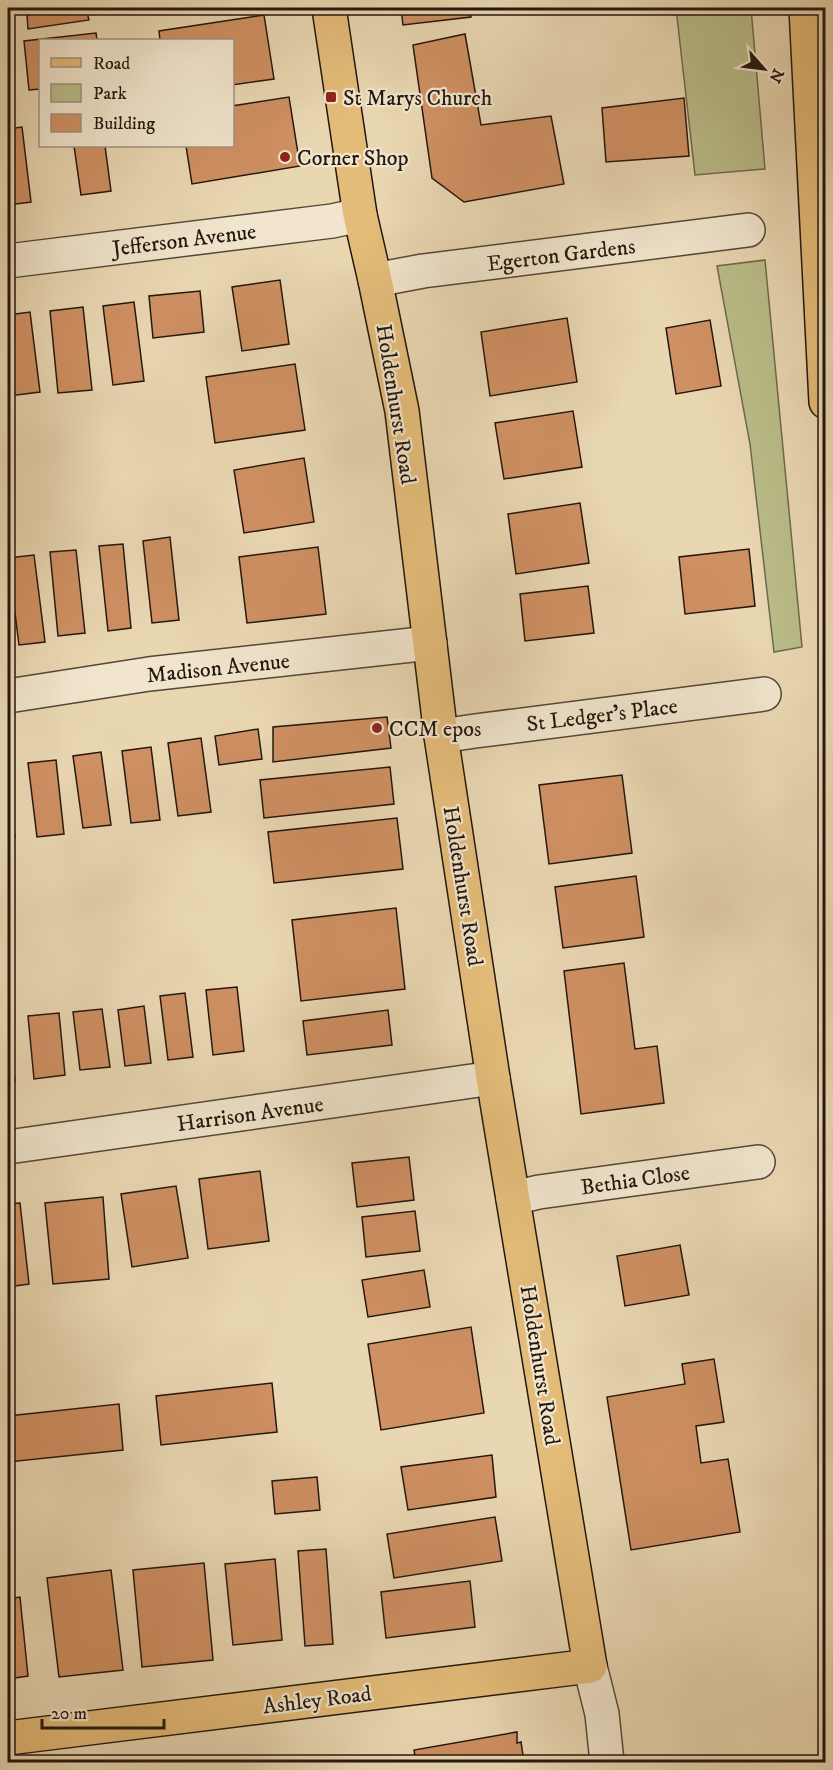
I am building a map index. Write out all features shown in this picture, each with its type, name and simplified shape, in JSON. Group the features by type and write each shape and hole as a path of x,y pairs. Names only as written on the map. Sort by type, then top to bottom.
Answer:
{"main road":[{"name":"Holdenhurst Road","path":"329,8 360,215 402,411 441,736 493,1078 590,1666"},
{"path":"806,8 825,402"},
{"name":"Ashley Road","path":"8,1738 590,1666"}],"street":[{"name":"Jefferson Avenue","path":"8,261 360,215"},
{"name":"Egerton Gardens","path":"375,280 423,271 748,230"},
{"name":"Madison Avenue","path":"8,696 149,674 430,643"},
{"name":"St Ledger's Place","path":"441,736 764,694"},
{"name":"Harrison Avenue","path":"8,1147 493,1078"},
{"name":"Bethia Close","path":"513,1198 539,1192 758,1162"},
{"name":"Holdenhurst Road","path":"590,1666 602,1714 607,1762"}],"green space":[{"path":"676,8 751,8 765,169 695,175"},
{"path":"765,260 802,647 774,652 750,444 717,266"}],"building":[{"path":"86,8 89,20 28,29 27,15"},
{"path":"401,8 470,8 471,17 403,25"},
{"path":"264,15 274,79 234,85 234,39 160,39 159,31"},
{"path":"96,33 97,39 42,39"},
{"path":"8,34 12,75 8,76"},
{"path":"465,34 481,125 551,116 564,184 464,202 432,178 413,45"},
{"path":"39,39 39,89 29,90 24,41"},
{"path":"289,97 300,166 192,184 186,147 234,147 234,106"},
{"path":"684,98 689,156 606,162 602,108"},
{"path":"22,127 31,202 8,205 8,129"},
{"path":"74,147 105,147 111,191 81,195"},
{"path":"280,280 289,344 242,351 232,287"},
{"path":"200,291 204,332 153,338 149,296"},
{"path":"134,302 144,381 113,385 103,306"},
{"path":"83,307 92,390 58,393 50,311"},
{"path":"30,312 40,392 9,396 8,315"},
{"path":"567,318 577,382 490,396 481,332"},
{"path":"710,320 721,386 676,394 666,328"},
{"path":"295,364 305,430 215,443 206,377"},
{"path":"573,411 582,467 504,479 495,423"},
{"path":"304,458 314,522 244,533 234,470"},
{"path":"580,503 589,563 516,574 508,514"},
{"path":"170,537 179,620 152,623 143,541"},
{"path":"123,544 131,628 108,631 99,546"},
{"path":"318,547 326,614 247,623 239,557"},
{"path":"749,549 755,606 685,614 679,557"},
{"path":"76,550 85,633 58,636 50,552"},
{"path":"34,555 45,642 19,645 8,558"},
{"path":"588,586 594,633 525,641 520,594"},
{"path":"387,717 391,748 273,762 273,727"},
{"path":"258,729 262,759 219,765 215,736"},
{"path":"201,738 211,812 178,816 168,743"},
{"path":"151,747 160,820 131,823 122,751"},
{"path":"101,752 111,825 83,828 73,756"},
{"path":"56,760 64,834 37,837 28,763"},
{"path":"390,767 394,804 264,818 260,780"},
{"path":"622,775 632,853 549,864 539,785"},
{"path":"8,783 15,837 8,838"},
{"path":"397,818 403,869 274,883 268,832"},
{"path":"636,876 644,937 563,948 555,887"},
{"path":"396,908 405,989 301,1001 292,920"},
{"path":"624,963 635,1049 657,1046 664,1103 581,1114 564,971"},
{"path":"237,987 244,1051 213,1055 206,990"},
{"path":"185,993 193,1057 168,1060 160,996"},
{"path":"144,1006 151,1063 125,1066 118,1010"},
{"path":"102,1009 110,1067 80,1070 73,1012"},
{"path":"388,1010 392,1045 307,1055 303,1021"},
{"path":"59,1013 65,1075 34,1079 28,1016"},
{"path":"8,1024 15,1081 8,1082"},
{"path":"409,1157 414,1200 357,1207 352,1163"},
{"path":"260,1171 269,1241 208,1249 199,1179"},
{"path":"176,1186 188,1258 132,1267 121,1194"},
{"path":"103,1197 109,1279 53,1284 45,1203"},
{"path":"20,1203 29,1284 8,1287 8,1204"},
{"path":"415,1211 420,1251 366,1257 362,1217"},
{"path":"680,1245 689,1295 625,1306 617,1256"},
{"path":"424,1270 430,1307 368,1317 362,1280"},
{"path":"471,1327 484,1413 381,1430 368,1344"},
{"path":"714,1359 724,1422 696,1426 701,1463 728,1459 740,1532 631,1550 607,1397 685,1384 682,1364"},
{"path":"272,1383 277,1432 161,1445 156,1396"},
{"path":"119,1404 123,1450 8,1462 8,1416"},
{"path":"492,1455 496,1497 408,1510 401,1467"},
{"path":"317,1477 320,1510 275,1514 272,1481"},
{"path":"495,1517 502,1561 394,1578 387,1534"},
{"path":"326,1549 333,1644 305,1646 298,1551"},
{"path":"275,1559 282,1640 233,1645 225,1564"},
{"path":"204,1563 213,1660 142,1667 133,1570"},
{"path":"111,1570 123,1670 59,1677 47,1578"},
{"path":"470,1581 475,1627 386,1638 381,1592"},
{"path":"20,1597 28,1676 8,1679 8,1599"},
{"path":"517,1732 517,1743 521,1742 524,1762 416,1762 414,1750"}],"place":[{"name":"St Marys Church","path":"331,97"},
{"name":"Corner Shop","path":"285,157"},
{"name":"CCM epos","path":"377,728"}]}
